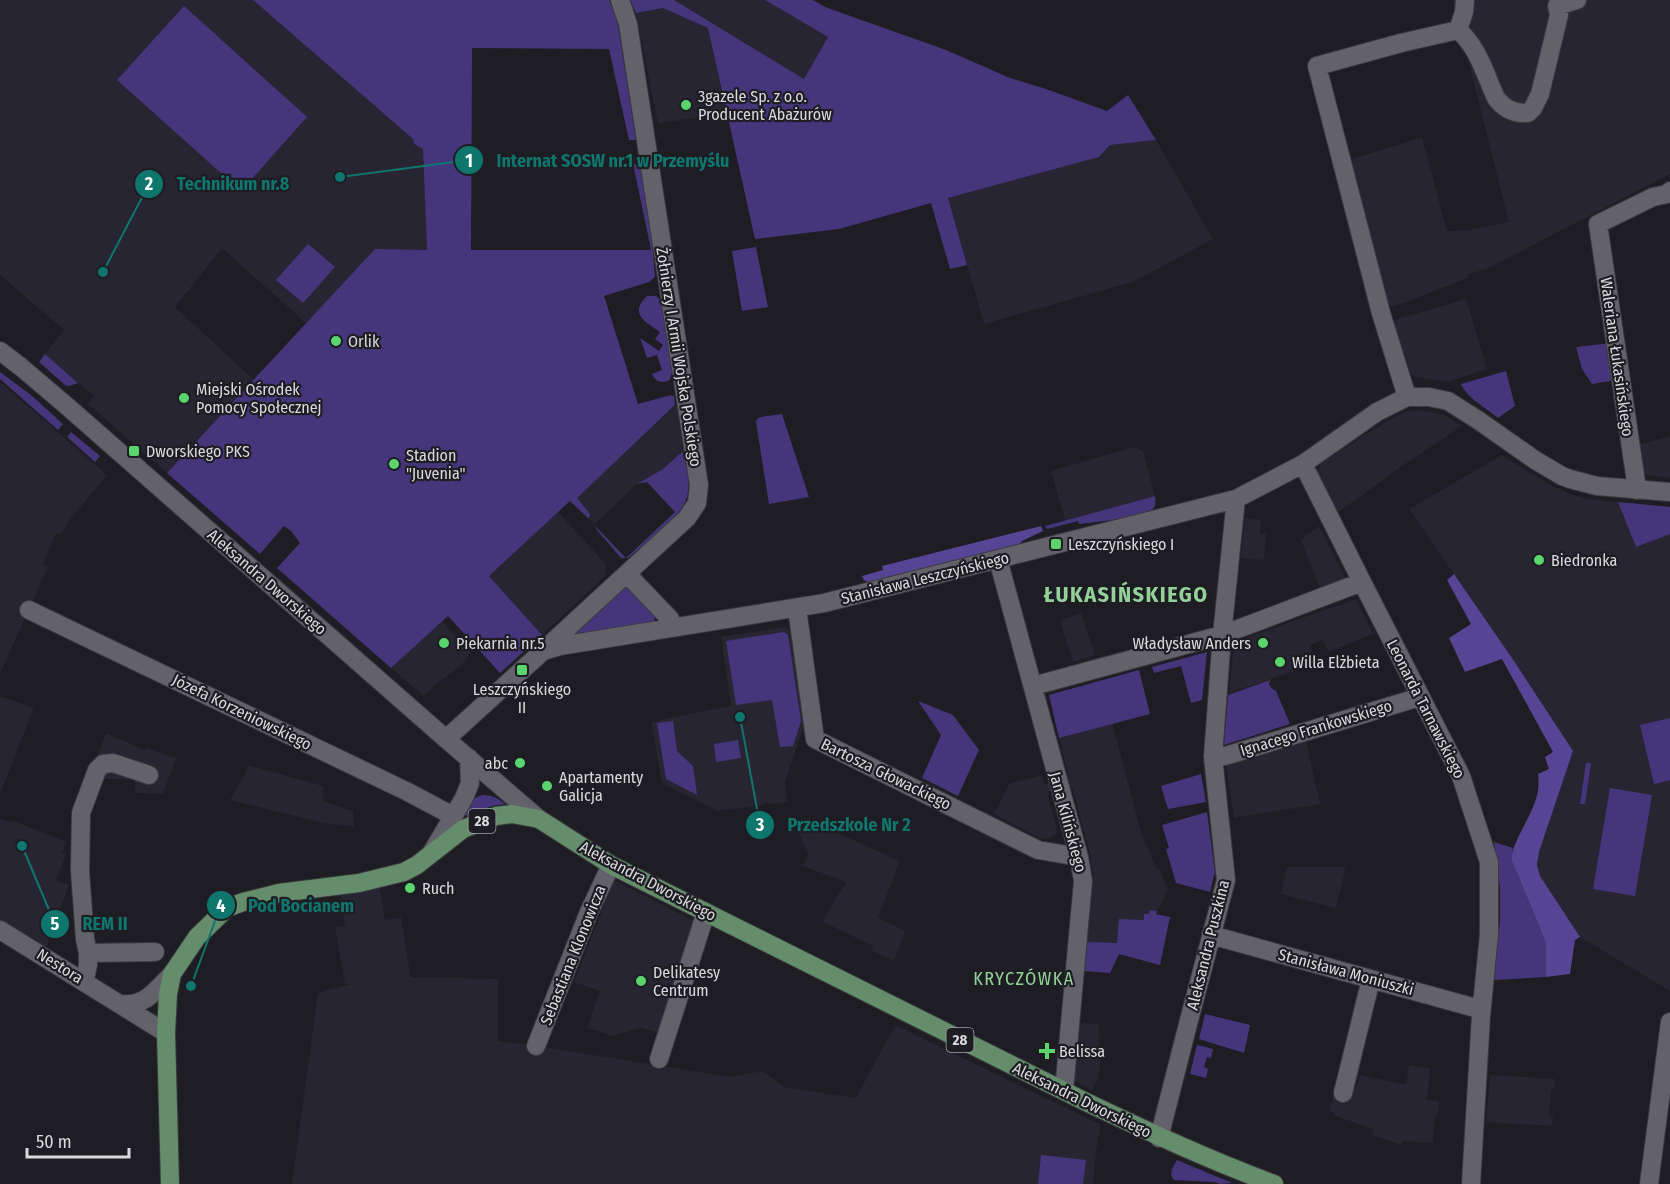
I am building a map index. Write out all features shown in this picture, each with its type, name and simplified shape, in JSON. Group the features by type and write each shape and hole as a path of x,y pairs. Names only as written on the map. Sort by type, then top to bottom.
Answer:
{"main road":[{"name":"28","path":"170,1184 166,1033 168,994 172,974 196,937 227,908 243,902 279,893 359,883 404,873 463,829 496,816 512,814 539,819"},
{"name":"Aleksandra Dworskiego","path":"539,819 611,865 1064,1091 1160,1138 1274,1184"}],"street":[{"name":"Żołnierzy I Armii Wojska Polskiego","path":"543,651 687,518 697,503 699,486 628,24 620,0"},
{"path":"1458,30 1465,0"},
{"path":"1458,30 1474,49 1500,104 1518,114 1528,113 1540,94 1559,15 1556,3 1577,0"},
{"path":"1458,30 1317,66 1378,302 1407,397 1429,396 1448,401 1562,476 1597,486 1670,492"},
{"name":"Waleriana Łukasińskiego","path":"1636,490 1598,224 1653,197 1669,195"},
{"name":"Aleksandra Dworskiego","path":"0,351 68,407 539,819"},
{"name":"Stanisława Leszczyńskiego","path":"446,739 543,651 560,645 797,608 861,594 1236,499 1304,464 1377,412 1407,397"},
{"name":"Leonarda Tarnawskiego","path":"1304,464 1461,776 1489,862 1489,934 1471,1184"},
{"name":"Aleksandra Puszkina","path":"1160,1138 1226,880 1213,757 1222,635 1236,499"},
{"name":"Jana Kilińskiego","path":"998,559 1079,857 1083,881 1064,1091"},
{"path":"627,574 670,619 672,627"},
{"path":"1033,686 1222,635 1362,582"},
{"name":"Bartosza Głowackiego","path":"797,608 814,739 1038,850 1079,857"},
{"name":"Józefa Korzeniowskiego","path":"29,610 408,792 453,816"},
{"name":"Ignacego Frankowskiego","path":"1213,757 1226,756 1420,697"},
{"path":"432,852 465,798 470,783 470,758"},
{"path":"82,980 88,968 88,953 80,871 81,813 97,770 103,764 113,763 149,775"},
{"path":"465,798 474,791 482,789 511,794"},
{"name":"Sebastiana Klonowicza","path":"536,1046 589,912 611,865"},
{"path":"659,1059 706,912"},
{"name":"Nestora","path":"0,930 166,1033"},
{"name":"Stanisława Moniuszki","path":"1211,935 1482,1007"},
{"path":"88,953 155,952"},
{"path":"120,1004 129,1005 147,999 172,974"},
{"path":"1343,1094 1371,979"},
{"path":"1649,1184 1670,1022"}],"shaded area":[{"path":"0,0 254,0 413,139 414,144 423,149 427,250 375,249 307,324 222,248 175,307 254,380 167,473 88,404 94,396 45,354 64,330 0,275"},
{"name":"Stadion \"Juvenia\"","path":"253,0 609,0 617,19 636,140 629,140 609,49 472,48 471,250 651,250 633,163 637,165 641,170 655,277 649,282 604,296 638,404 671,395 674,396 675,405 577,498 590,514 589,519 570,501 489,576 542,635 500,673 448,616 391,668 277,568 300,543 291,531 284,526 260,554 167,473 375,249 427,250 423,149 414,144 413,139"},
{"path":"630,0 674,0 804,79 828,37 765,0 813,0 825,7 946,50 1010,78 1107,111 1128,95 1156,140 1110,145 1099,157 948,198 967,265 950,269 931,203 839,229 755,239 708,28 663,8 636,13"},
{"path":"674,0 765,0 828,37 804,79"},
{"path":"1453,0 1670,0 1670,174 1487,269 1468,274 1468,278 1383,309 1346,161 1422,137 1447,231 1468,230 1509,222"},
{"path":"184,6 307,117 241,191 117,80"},
{"path":"663,8 708,28 726,112 658,124 636,13"},
{"path":"1156,140 1213,239 1133,282 984,324 948,198 1099,157 1110,145"},
{"path":"308,244 335,267 303,303 276,280"},
{"path":"756,247 768,307 742,311 732,251"},
{"path":"647,296 656,296 662,302 672,372 670,380 664,382 659,382 653,377 652,374 662,370 657,355 647,358 640,338 659,351 663,345 655,339 660,332 645,321 639,313 639,308"},
{"path":"1466,299 1487,369 1448,382 1411,374 1393,328 1397,319"},
{"path":"1612,343 1617,380 1592,384 1582,369 1576,347"},
{"path":"45,354 78,383 65,385 39,362"},
{"path":"1506,371 1515,406 1498,418 1472,398 1461,384"},
{"path":"0,372 31,395 63,424 58,430 0,379"},
{"path":"0,382 107,475 60,535 56,533 43,564 48,567 0,674"},
{"path":"677,404 685,456 682,453 663,469 637,484 594,525 589,519 590,514 576,498"},
{"path":"1419,410 1443,414 1462,426 1338,512 1318,474 1321,464 1398,415 1407,411"},
{"path":"782,414 809,497 769,504 756,422 761,417"},
{"path":"71,432 100,456 95,462 67,437"},
{"path":"1670,436 1670,478 1647,475 1643,472 1635,446"},
{"path":"1134,447 1143,451 1155,496 1065,520 1051,471"},
{"path":"682,452 686,461 689,482 685,502 668,523 626,558 675,512 647,482 637,484 663,469"},
{"path":"1502,455 1548,484 1573,495 1588,499 1670,507 1670,991 1580,937 1540,876 1537,865 1539,852 1573,751 1409,509"},
{"path":"1155,496 1155,505 1152,510 1122,519 1079,524 1078,521 1047,529 1045,526"},
{"path":"1618,502 1670,507 1670,534 1636,547"},
{"path":"558,512 606,564 605,576 542,635 489,576"},
{"path":"1245,518 1261,520 1260,533 1266,534 1264,560 1241,558"},
{"path":"594,525 626,558 621,558"},
{"path":"1041,526 1043,531 1022,541 1018,546 871,584 862,576 883,570 882,566"},
{"path":"1319,526 1346,579 1320,589 1301,540"},
{"path":"1454,574 1573,751 1539,852 1537,865 1540,876 1580,937 1575,940 1570,974 1546,977 1546,943 1511,859 1537,797 1538,774 1549,769 1545,757 1553,752 1502,659 1465,672 1449,638 1471,624 1447,580"},
{"path":"626,587 655,616 654,622 574,634 574,633"},
{"path":"1356,599 1373,634 1328,652 1323,640 1310,645 1316,664 1229,693 1234,642"},
{"path":"1081,613 1095,655 1073,662 1060,620"},
{"path":"442,621 471,653 452,673 435,684 424,696 391,668"},
{"path":"785,627 793,632 805,722 785,782 787,802 771,804 766,802 764,805 717,811 662,783 651,722 731,706 721,637"},
{"path":"784,632 788,635 801,721 793,746 780,747 772,700 736,705 726,641"},
{"path":"1207,652 1202,700 1191,703 1181,666 1154,673 1152,667"},
{"path":"1139,670 1150,714 1059,738 1049,695"},
{"path":"1101,680 1141,832 1157,869 1160,869 1168,891 1155,914 1119,954 1110,973 1084,971 1093,872 1072,786 1047,792 1057,829 1056,834 1049,839 1037,837 994,814 1009,784 1042,775 1045,785 1069,778 1049,695"},
{"path":"1270,680 1269,684 1276,691 1290,724 1224,745 1228,695"},
{"path":"0,696 34,708 0,794"},
{"path":"918,701 953,715 979,750 958,796 922,778 941,735"},
{"path":"1670,718 1670,780 1654,784 1640,725"},
{"path":"673,721 677,751 693,766 697,795 666,779 657,723"},
{"path":"106,733 145,750 146,748 176,758 163,794 135,793 135,779 98,779 90,776"},
{"path":"738,740 741,758 716,762 714,744"},
{"path":"1306,741 1320,804 1234,818 1226,766"},
{"path":"1586,763 1591,763 1585,804 1580,804"},
{"path":"248,765 323,786 323,801 353,811 354,827 323,823 230,800"},
{"path":"1201,774 1206,802 1168,809 1161,786"},
{"path":"1610,788 1652,795 1635,896 1593,889"},
{"path":"482,795 495,797 505,804 492,806 462,817 473,799"},
{"path":"1207,812 1215,872 1210,892 1176,883 1162,825"},
{"path":"0,819 14,821 66,842 62,853 66,855 56,880 69,885 43,956 0,930"},
{"path":"809,820 900,861 878,918 905,931 894,961 871,950 873,946 823,922 847,882 802,866 808,855 796,825"},
{"path":"1494,842 1513,848 1511,859 1546,943 1546,977 1494,980 1500,921 1500,888"},
{"path":"1287,867 1346,867 1336,908 1281,894"},
{"path":"614,880 694,921 659,1033 641,1028 613,1036 587,1028 600,991 574,982"},
{"path":"380,888 385,920 401,917 411,978 498,979 498,1041 730,1077 763,1071 784,1087 856,1098 895,1025 1101,1125 1093,1184 292,1184 318,993 351,984 345,984 335,927 345,925 340,895"},
{"path":"1150,910 1170,917 1160,965 1119,954 1110,973 1084,971 1087,942 1117,943 1119,919 1144,920 1144,914 1149,914"},
{"path":"1205,1014 1250,1025 1244,1053 1199,1039"},
{"path":"1079,1023 1099,1024 1100,1066 1098,1078 1092,1090 1074,1081"},
{"path":"1197,1045 1213,1049 1211,1058 1207,1057 1204,1067 1208,1069 1206,1078 1190,1074"},
{"path":"1409,1065 1430,1068 1427,1100 1439,1101 1438,1115 1435,1115 1433,1143 1402,1141 1401,1145 1372,1135 1373,1129 1333,1115 1334,1112 1329,1111 1337,1085 1357,1087 1360,1075 1406,1085"},
{"path":"1490,1075 1555,1079 1555,1086 1551,1090 1549,1115 1553,1116 1552,1126 1486,1122"},
{"path":"1041,1155 1086,1160 1083,1184 1038,1184"},
{"path":"1177,1160 1232,1183 1174,1180 1171,1175"}],"place":[{"name":"3gazele Sp. z o.o. Producent Abażurów","path":"686,105"},
{"name":"Internat SOSW nr.1 w Przemyślu","path":"340,177"},
{"name":"Technikum nr.8","path":"103,272"},
{"name":"Orlik","path":"336,341"},
{"name":"Miejski Ośrodek Pomocy Społecznej","path":"184,398"},
{"name":"Dworskiego PKS","path":"134,451"},
{"name":"Stadion \"Juvenia\"","path":"394,464"},
{"name":"Leszczyńskiego I","path":"1056,544"},
{"name":"Biedronka","path":"1539,560"},
{"name":"Piekarnia nr.5","path":"444,643"},
{"name":"Władysław Anders","path":"1263,643"},
{"name":"Willa Elżbieta","path":"1280,662"},
{"name":"Leszczyńskiego II","path":"522,670"},
{"name":"Przedszkole Nr 2","path":"740,717"},
{"name":"abc","path":"520,763"},
{"name":"Apartamenty Galicja","path":"547,786"},
{"name":"REM II","path":"22,846"},
{"name":"Ruch","path":"410,888"},
{"name":"Delikatesy Centrum","path":"641,981"},
{"name":"Pod Bocianem","path":"191,986"},
{"name":"Belissa","path":"1047,1051"}],"district":[{"name":"ŁUKASIŃSKIEGO","path":"1126,594"},
{"name":"KRYCZÓWKA","path":"1024,979"}]}
